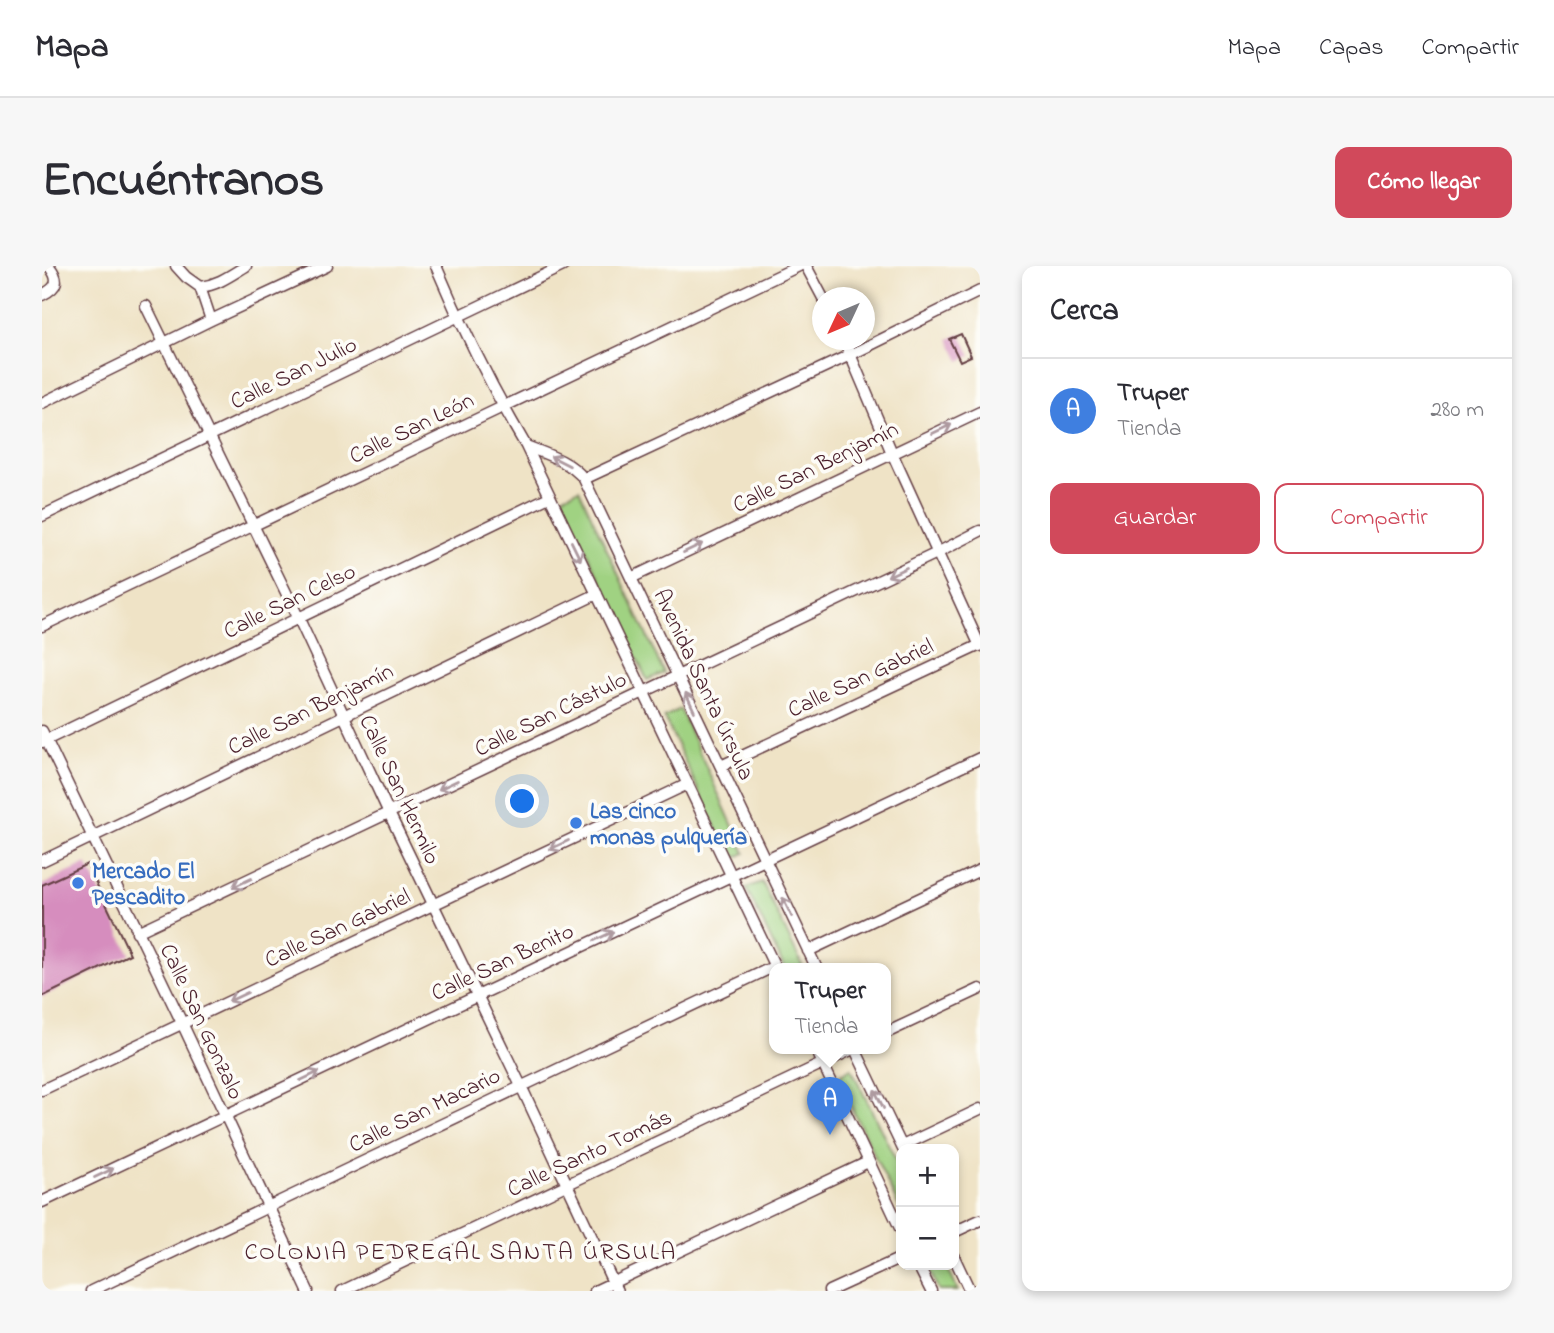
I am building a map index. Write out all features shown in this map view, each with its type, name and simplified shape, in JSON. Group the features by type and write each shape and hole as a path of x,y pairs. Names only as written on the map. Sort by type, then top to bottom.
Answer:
{"street":[{"path":"176,266 200,287 211,320"},
{"path":"200,287 222,281 246,266"},
{"path":"42,403 327,266"},
{"path":"436,266 457,316 526,446 774,963"},
{"name":"Calle San Julio","path":"42,516 563,266"},
{"name":"Calle San León","path":"42,626 799,266"},
{"path":"806,266 817,287"},
{"path":"42,295 56,285 56,276 50,267"},
{"path":"584,479 980,291"},
{"name":"Calle San Hermilo","path":"146,306 299,619 615,1287"},
{"path":"848,350 980,645"},
{"name":"Calle San Benjamín","path":"631,578 980,412"},
{"name":"Avenida Santa Úrsula","path":"526,446 564,462 577,470 584,479 814,963"},
{"name":"Calle San Celso","path":"43,738 299,619 549,497"},
{"name":"Calle San Cástulo","path":"137,932 980,531"},
{"name":"Calle San Benjamín","path":"42,860 597,594"},
{"name":"Calle San Gabriel","path":"721,766 980,645"},
{"name":"Calle San Gonzalo","path":"43,738 182,1023 308,1291"},
{"name":"Calle San Benito","path":"42,1202 980,758"},
{"name":"Calle San Gabriel","path":"42,1090 688,784"},
{"path":"808,951 980,870"},
{"name":"Calle San Macario","path":"91,1291 769,971"},
{"path":"891,1032 980,989"},
{"path":"818,1054 896,1220"},
{"name":"Calle Santo Tomás","path":"342,1291 843,1054"},
{"path":"856,1054 901,1144"},
{"path":"911,1144 980,1109"},
{"path":"595,1291 615,1287 868,1162"},
{"path":"959,1230 980,1220"},
{"path":"829,1291 896,1260"},
{"path":"959,1268 970,1291"},
{"path":"920,1270 931,1291"}],"green space":[{"path":"579,489 664,673 647,680 561,497"},
{"path":"680,709 745,853 731,860 664,717"},
{"path":"762,882 801,963 782,963 746,888"},
{"path":"851,1068 896,1161 896,1201 837,1077"},
{"path":"929,1270 948,1270 958,1291 939,1291"}],"building":[{"path":"961,334 971,356 960,361 949,339"},
{"path":"87,864 130,954 42,997 42,885"}],"place":[{"name":"Las cinco monas pulquería","path":"576,823"},
{"name":"Mercado El Pescadito","path":"78,883"},
{"name":"Truper","path":"830,1135"}],"district":[{"name":"COLONIA PEDREGAL SANTA ÚRSULA","path":"461,1251"}]}
